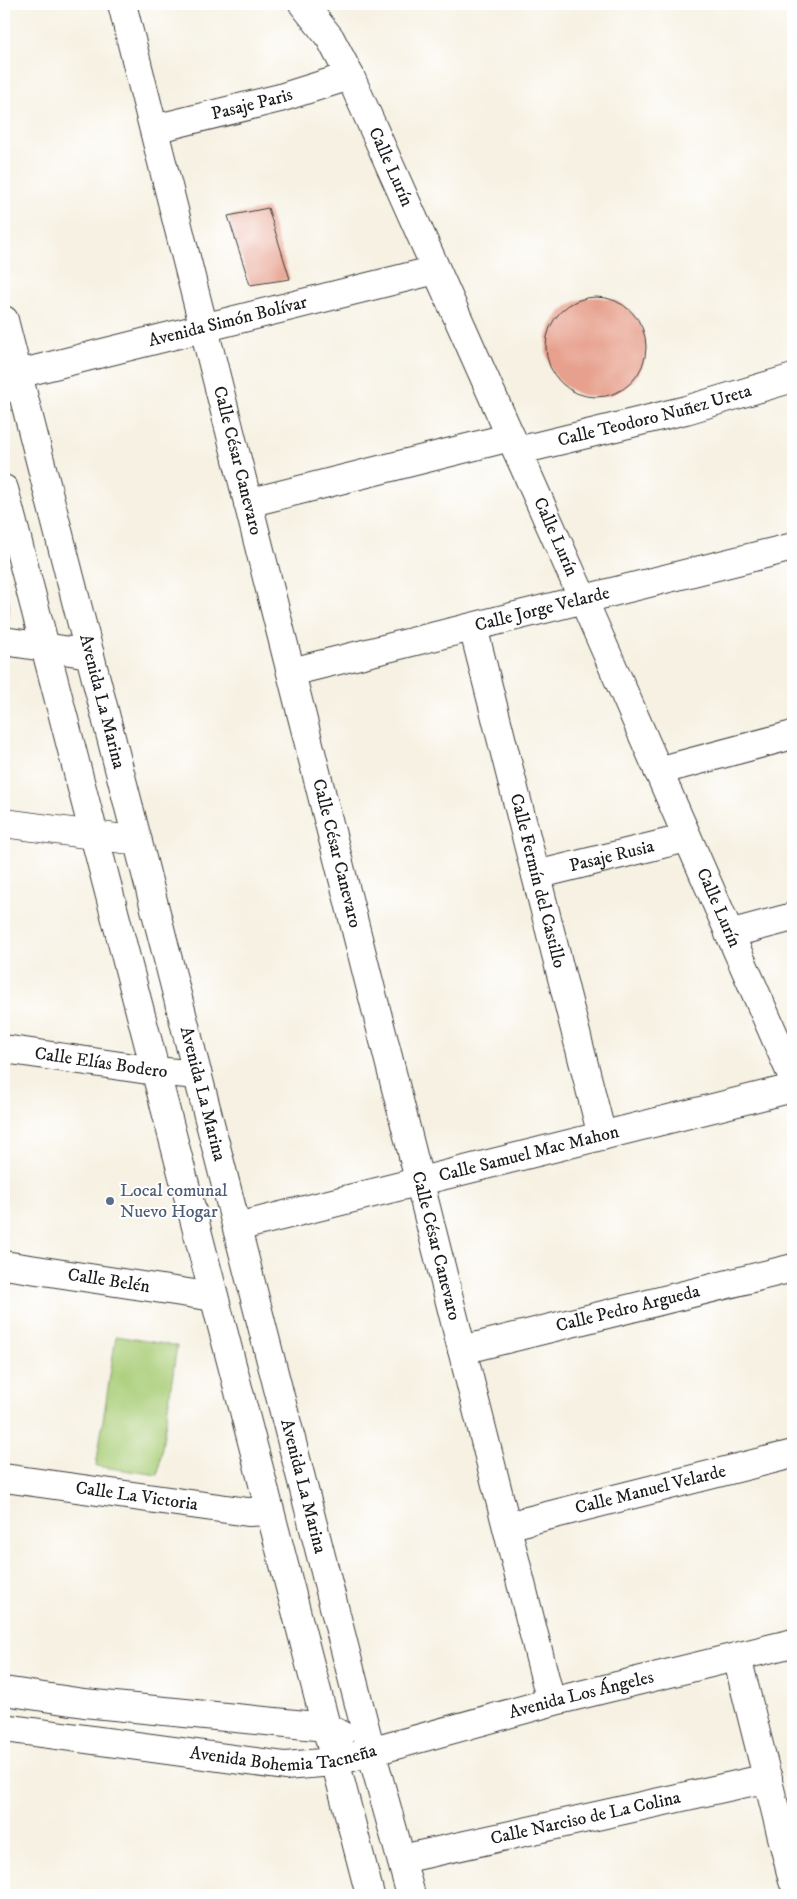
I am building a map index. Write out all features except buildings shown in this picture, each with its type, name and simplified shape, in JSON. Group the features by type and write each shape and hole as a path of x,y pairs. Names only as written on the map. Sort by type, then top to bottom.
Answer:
{"street":[{"name":"Calle César Canevaro","path":"122,4 551,1702"},
{"name":"Calle Lurín","path":"303,4 330,38 350,76 583,599 793,1078"},
{"name":"Pasaje Paris","path":"154,129 280,98 350,76"},
{"name":"Avenida Simón Bolívar","path":"9,377 436,270"},
{"name":"Avenida La Marina","path":"4,320 9,377 90,654 371,1752 411,1895"},
{"name":"Calle Teodoro Nuñez Ureta","path":"248,503 514,444 686,410 793,378"},
{"path":"4,489 370,1895"},
{"name":"Calle Jorge Velarde","path":"291,672 793,547"},
{"name":"Calle Fermín del Castillo","path":"473,626 602,1136"},
{"path":"4,641 90,654"},
{"path":"658,771 793,735"},
{"path":"4,823 138,841"},
{"name":"Pasaje Rusia","path":"536,875 687,838"},
{"path":"729,934 793,917"},
{"name":"Calle Elías Bodero","path":"4,1049 155,1071 198,1075"},
{"name":"Calle Samuel Mac Mahon","path":"236,1227 793,1088"},
{"name":"Calle Belén","path":"4,1265 214,1297"},
{"name":"Calle Pedro Argueda","path":"462,1350 793,1268"},
{"name":"Calle Manuel Velarde","path":"507,1526 793,1454"},
{"name":"Calle La Victoria","path":"4,1478 248,1512 270,1511"},
{"name":"Avenida Los Ángeles","path":"371,1752 551,1702 793,1643"},
{"path":"737,1657 768,1778 787,1833 793,1881"},
{"name":"Avenida Bohemia Tacneña","path":"4,1691 84,1703 326,1727 371,1752"},
{"name":"Avenida Bohemia Tacneña","path":"4,1728 285,1766 334,1762 371,1752"},
{"name":"Calle Narciso de La Colina","path":"402,1859 768,1778"}],"green space":[{"path":"116,1336 177,1346 158,1475 96,1466"}],"place":[{"name":"Local comunal Nuevo Hogar","path":"110,1201"}]}
